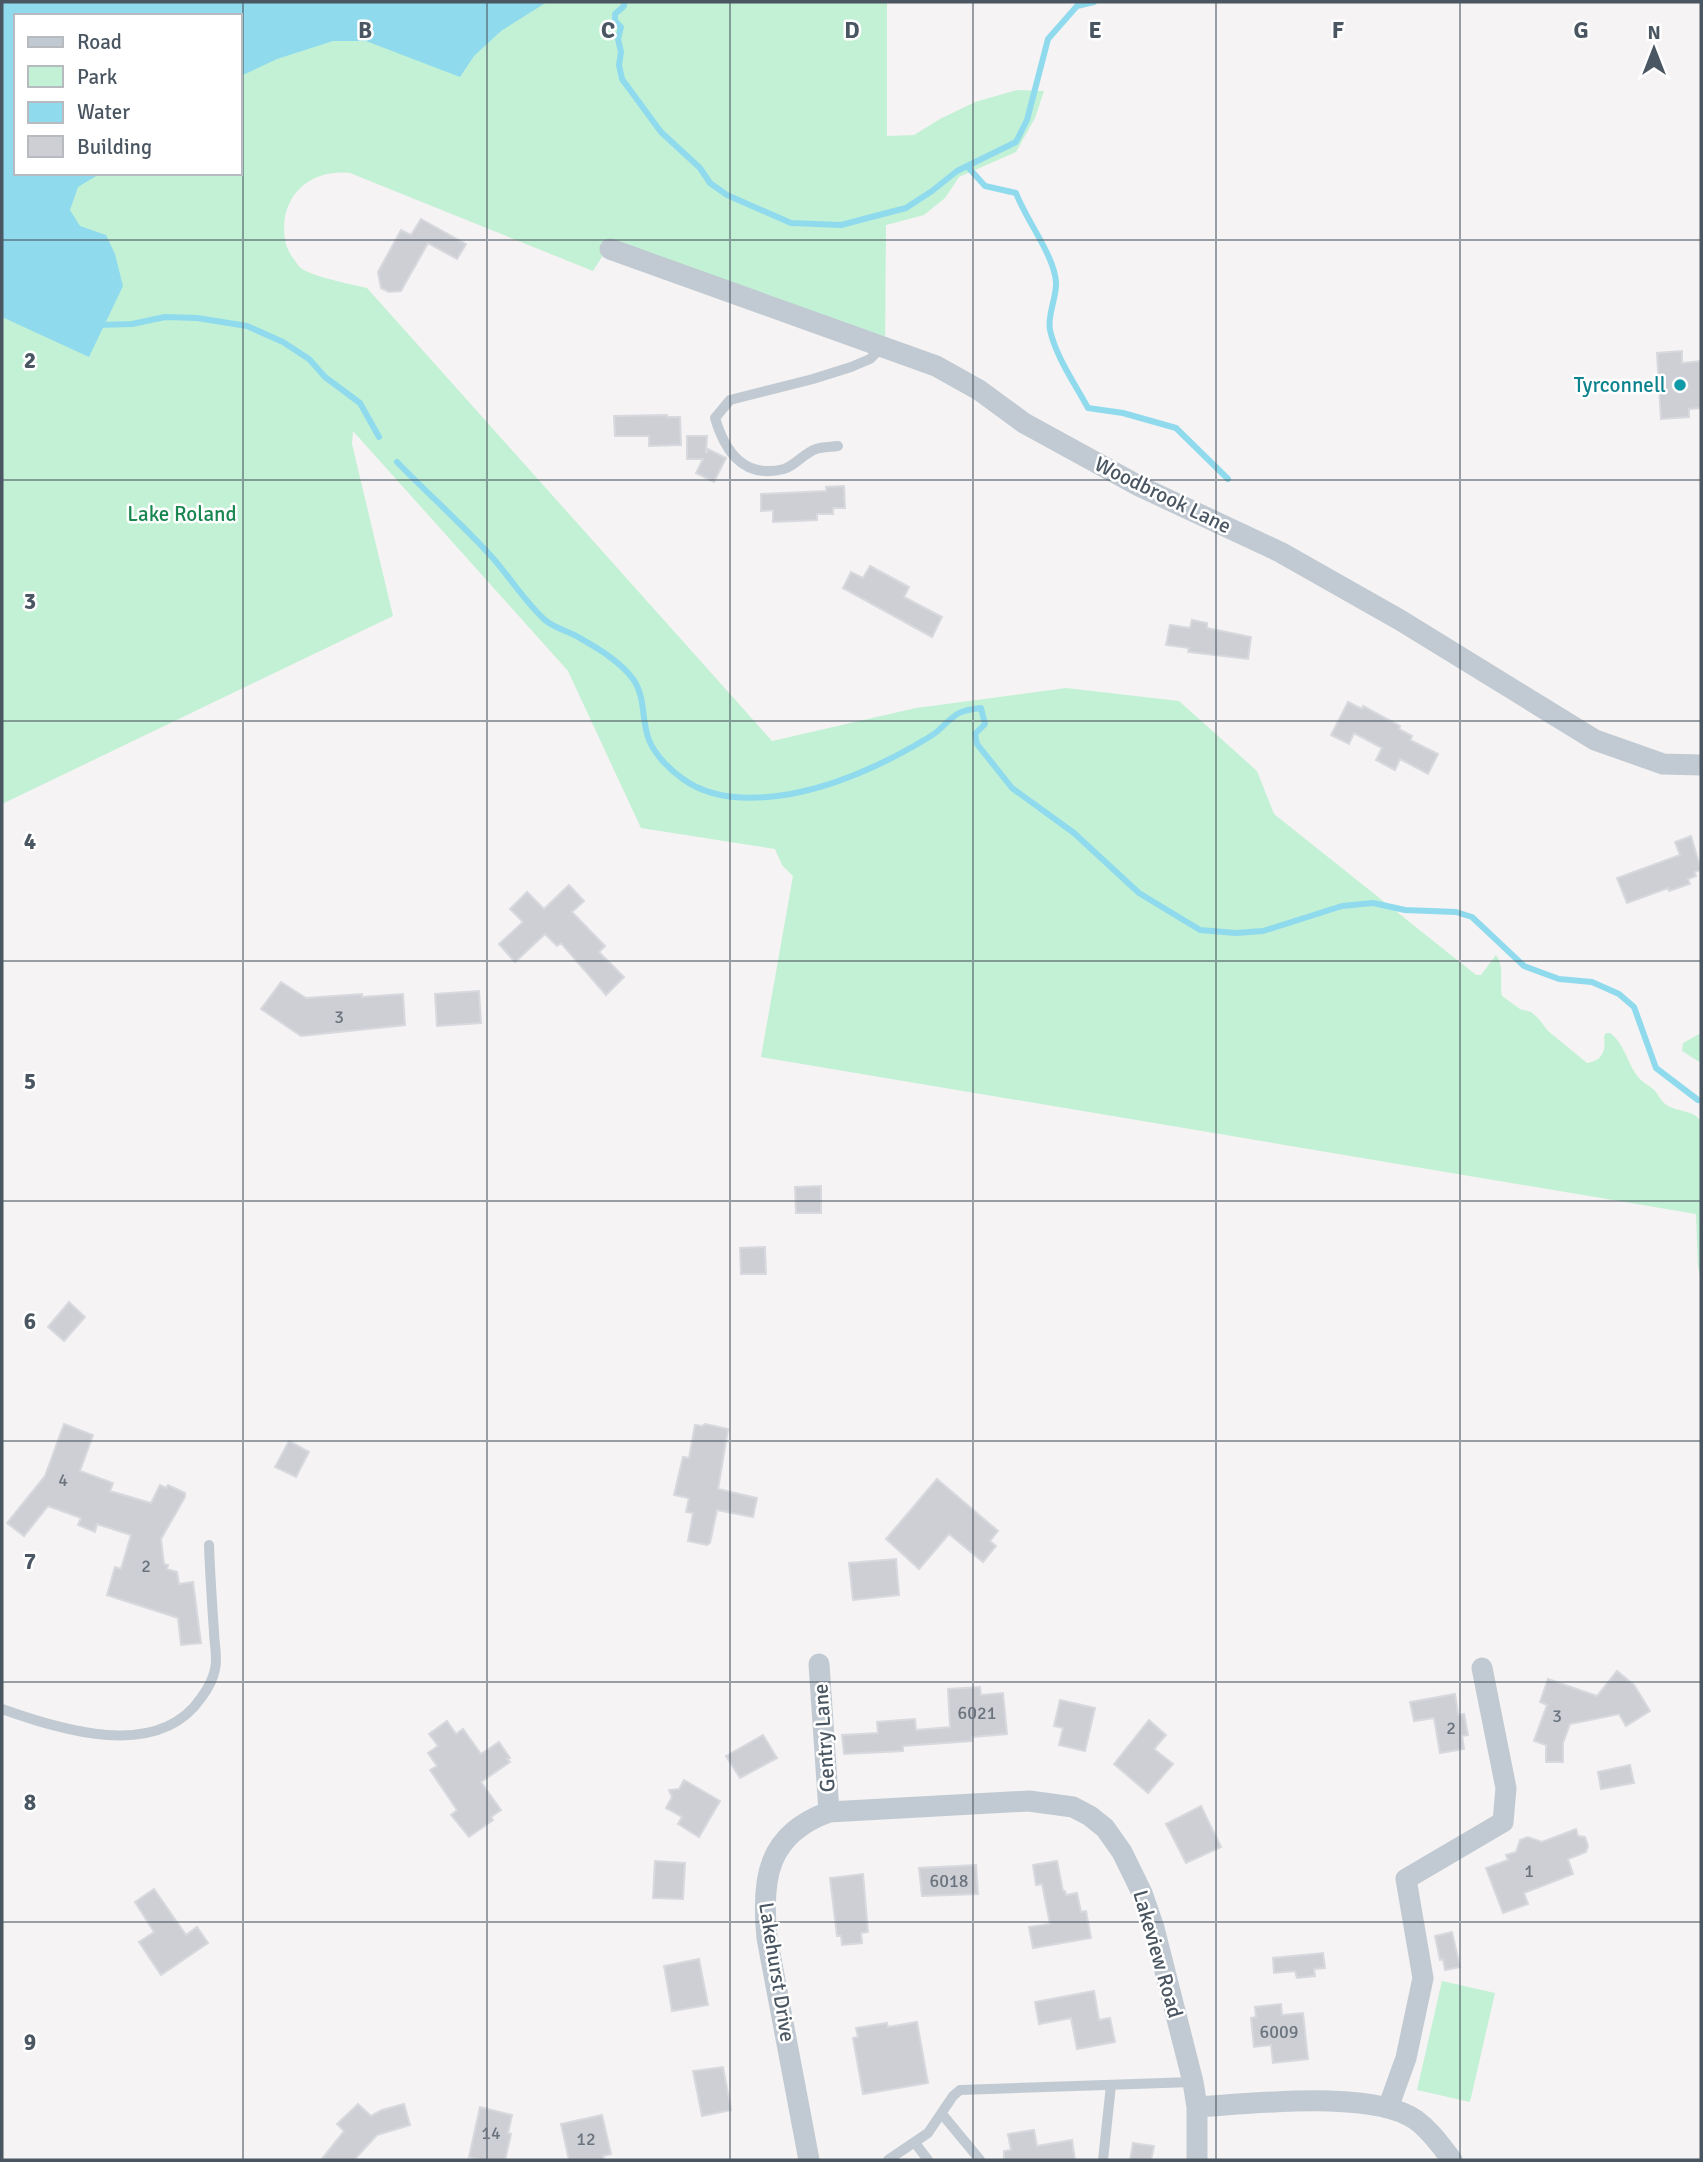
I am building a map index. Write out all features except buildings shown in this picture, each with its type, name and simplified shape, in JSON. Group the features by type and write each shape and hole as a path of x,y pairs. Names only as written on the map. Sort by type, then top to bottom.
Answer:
{"street":[{"name":"Woodbrook Lane","path":"610,249 936,366 979,390 1024,423 1139,486 1280,552 1400,621 1595,740 1663,764 1701,765"},
{"name":"Gentry Lane","path":"819,1664 830,1812"},
{"path":"1388,2108 1406,2058 1423,1978 1406,1879 1503,1822 1506,1788 1482,1668"},
{"name":"Lakeview Road","path":"830,1812 1029,1801 1073,1807 1105,1828 1122,1852 1142,1893 1154,1928 1193,2081 1197,2107 1197,2160"},
{"name":"Lakehurst Drive","path":"809,2160 767,1938 765,1884 776,1853 791,1834 810,1819 830,1812"},
{"path":"1197,2107 1320,2099 1388,2108 1415,2119 1434,2136 1452,2160"}],"lane":[{"path":"838,446 815,449 785,468 759,471 734,459 720,434 715,418 730,400 851,367 870,359 881,347"},
{"path":"2,1709 48,1725 103,1734 139,1735 166,1729 191,1712 208,1687 216,1668 209,1545"},
{"path":"888,2160 928,2133 960,2090 1193,2081"},
{"path":"1103,2160 1111,2085"},
{"path":"943,2113 980,2160"},
{"path":"915,2143 928,2160"}],"green space":[{"name":"Lake Roland","path":"2,2 887,2 887,136 914,135 975,102 1017,90 1044,91 1035,118 1016,152 959,177 945,198 924,215 886,225 885,352 611,243 593,271 350,173 325,175 314,179 296,193 286,214 284,232 287,247 304,270 367,288 772,741 916,708 1066,688 1179,701 1257,771 1274,814 1476,975 1481,975 1496,955 1501,969 1502,996 1520,1009 1531,1012 1548,1031 1587,1063 1600,1057 1604,1050 1604,1036 1610,1033 1622,1047 1638,1076 1663,1102 1672,1108 1692,1114 1701,1121 1701,1282 1696,1214 761,1057 793,876 782,865 775,849 641,828 568,671 353,431 352,444 393,616 2,804"},
{"path":"1701,1033 1701,1063 1682,1051 1683,1043"},
{"path":"1442,1981 1495,1993 1470,2102 1417,2090"}],"water":[{"path":"2,2 547,2 501,31 474,56 460,77 366,41 333,41 277,59 242,76 242,14 14,14 14,175 98,175 78,187 70,210 80,226 106,235 115,254 123,286 89,357 2,317"}],"waterway":[{"path":"624,2 624,6 615,14 615,21 621,27 618,39 622,79 661,132 700,168 710,183 727,195 791,223 841,225 906,208 957,171 1016,142 1027,120 1048,39 1077,6 1094,2"},
{"path":"967,166 985,186 1016,193 1045,249 1056,282 1050,330 1061,360 1088,408 1123,413 1176,428 1228,479"},
{"path":"98,325 132,324 165,317 197,318 247,326 283,342 309,359 325,377 360,403 379,437"},
{"path":"397,462 480,544 545,620 600,650 628,672 640,693 652,746 668,767 695,786 721,795 749,798 807,791 839,781 885,761 931,736 958,714 981,708 985,724 975,734 977,744 1012,788 1074,833 1139,893 1200,930 1236,933 1263,931 1342,906 1373,903 1405,910 1456,912 1472,917 1524,966 1559,979 1592,982 1619,994 1634,1007 1656,1068 1698,1100"}],"place":[{"name":"Tyrconnell","path":"1680,385"}]}
